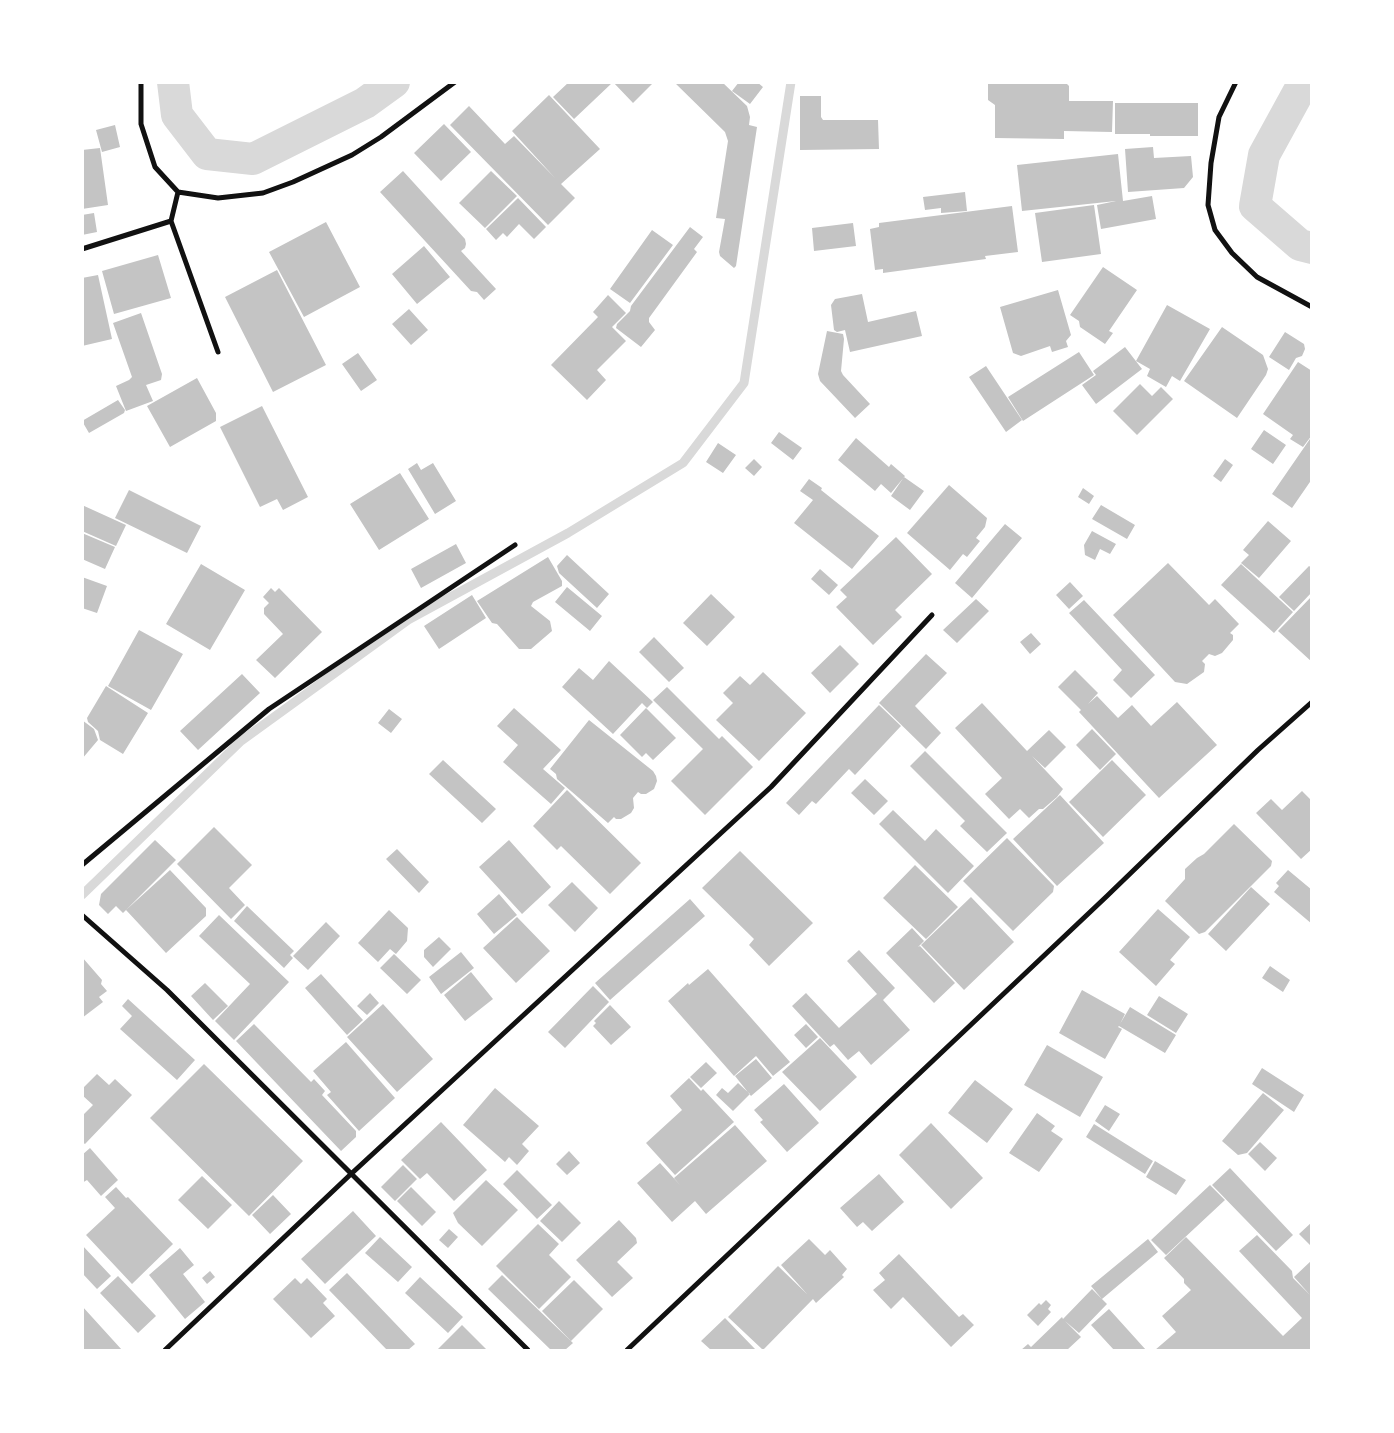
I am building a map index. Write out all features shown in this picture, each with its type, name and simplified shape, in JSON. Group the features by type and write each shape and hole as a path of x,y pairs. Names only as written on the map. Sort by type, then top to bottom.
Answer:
{"street":[{"path":"141,82 142,124 155,167 178,192 218,198 263,193 294,182 352,155 389,131 455,82"},
{"path":"1236,82 1219,117 1211,163 1208,205 1215,230 1232,254 1257,277 1312,307"},
{"path":"178,192 171,221 218,352"},
{"path":"82,249 171,221"},
{"path":"82,865 268,710 516,545"},
{"path":"165,1350 350,1174 771,787 932,615"},
{"path":"627,1350 1107,896 1258,750 1312,702"},
{"path":"82,915 167,990 528,1350"}],"building":[{"path":"569,82 612,83 574,119 553,97"},
{"path":"613,82 654,82 633,103"},
{"path":"674,82 722,82 747,106 750,117 749,125 757,127 736,266 734,268 720,256 719,252 725,219 716,218 728,141 725,132"},
{"path":"739,82 757,82 763,87 750,104 732,91"},
{"path":"988,82 1065,82 1069,86 1069,101 1113,101 1112,132 1064,131 1064,139 995,138 995,105 988,100"},
{"path":"549,95 600,149 561,184 575,198 548,225 450,125 469,106 505,144 514,136 555,178 512,131"},
{"path":"800,96 821,96 821,117 823,120 878,120 879,149 800,150"},
{"path":"1115,103 1198,103 1198,136 1115,134"},
{"path":"444,124 471,152 441,181 414,153"},
{"path":"115,125 120,147 102,152 96,130"},
{"path":"1153,147 1154,158 1191,156 1193,177 1184,188 1128,192 1125,149"},
{"path":"100,148 108,205 82,209 82,150"},
{"path":"1118,154 1123,201 1152,196 1156,219 1101,229 1097,205 1116,201 1022,211 1017,165"},
{"path":"403,171 465,239 465,248 461,251 496,289 484,300 477,292 471,291 380,192"},
{"path":"491,171 517,196 485,228 459,203"},
{"path":"965,192 967,211 941,213 941,208 925,210 923,197"},
{"path":"518,198 546,227 534,239 519,224 507,237 503,233 496,240 486,229"},
{"path":"1094,205 1101,254 1042,262 1035,213"},
{"path":"1012,206 1018,252 985,256 986,259 883,273 883,269 875,270 870,229 879,227 879,223"},
{"path":"94,213 97,232 82,235 82,215"},
{"path":"326,222 360,287 304,317 269,252"},
{"path":"853,223 856,246 814,251 812,228"},
{"path":"690,227 703,237 694,249 697,252 649,318 649,322 655,330 641,347 616,328 617,324 630,311 631,306"},
{"path":"652,230 673,245 630,303 610,289"},
{"path":"424,246 450,277 417,304 392,274"},
{"path":"158,255 171,298 114,314 102,271"},
{"path":"1103,267 1137,290 1109,331 1113,333 1105,344 1080,327 1079,321 1070,315"},
{"path":"277,270 326,365 273,392 225,297"},
{"path":"98,275 112,339 82,346 82,278"},
{"path":"1058,290 1071,335 1066,341 1068,347 1052,352 1050,346 1021,356 1013,353 1000,307"},
{"path":"862,294 868,322 916,311 922,336 850,352 845,330 837,332 834,330 831,305 835,299"},
{"path":"608,295 626,313 612,327 626,341 597,370 606,380 587,400 551,365 598,317 593,312"},
{"path":"1167,305 1210,329 1180,381 1172,376 1166,387 1147,376 1150,369 1136,361"},
{"path":"409,309 428,330 411,345 392,324"},
{"path":"141,313 162,374 161,380 146,385 153,401 126,411 116,386 132,377 113,323"},
{"path":"1222,327 1263,355 1268,369 1266,375 1237,418 1184,381"},
{"path":"827,331 843,334 841,371 870,404 855,418 820,381 818,374"},
{"path":"1285,332 1304,344 1305,349 1302,356 1296,358 1289,370 1269,357"},
{"path":"1125,347 1142,369 1096,404 1082,385 1096,375 1093,371"},
{"path":"1079,352 1094,375 1023,421 1008,397"},
{"path":"358,353 377,380 361,391 342,364"},
{"path":"1298,362 1312,371 1312,435 1303,447 1290,439 1293,435 1263,414"},
{"path":"986,366 1022,420 1006,432 969,377"},
{"path":"197,378 216,413 216,421 170,447 147,406"},
{"path":"1140,384 1152,396 1161,387 1173,399 1137,435 1113,411"},
{"path":"118,400 125,410 124,413 89,433 82,421"},
{"path":"262,406 308,497 283,510 277,499 260,507 220,427"},
{"path":"1264,430 1286,445 1273,464 1251,449"},
{"path":"779,432 802,448 793,460 771,443"},
{"path":"1312,436 1312,479 1292,508 1272,494"},
{"path":"856,438 889,467 891,464 905,476 891,493 881,484 875,491 838,460"},
{"path":"718,443 736,455 723,473 706,462"},
{"path":"754,459 762,467 754,476 745,468"},
{"path":"1225,459 1233,465 1221,482 1213,476"},
{"path":"417,463 421,470 433,463 456,501 435,514 408,469"},
{"path":"400,473 429,519 379,550 350,504"},
{"path":"904,477 924,491 910,510 891,496"},
{"path":"809,479 879,536 852,569 794,523 813,500 800,491"},
{"path":"949,485 987,518 985,527 976,538 980,541 967,557 963,554 950,570 907,533"},
{"path":"1083,488 1094,496 1089,504 1078,497"},
{"path":"129,490 201,526 187,553 115,518"},
{"path":"82,505 126,525 116,546 82,531"},
{"path":"1101,505 1135,525 1127,539 1092,519"},
{"path":"1268,521 1291,541 1259,578 1241,563 1249,555 1243,550"},
{"path":"1005,524 1022,538 972,598 955,583"},
{"path":"1092,531 1116,544 1110,554 1100,549 1095,560 1085,555 1084,545"},
{"path":"82,533 115,547 105,569 82,559"},
{"path":"896,537 932,574 895,610 902,617 873,645 836,607 847,597 840,590"},
{"path":"456,544 466,563 421,588 411,569"},
{"path":"567,555 609,594 597,608 559,573 557,566"},
{"path":"548,557 562,581 562,586 533,602 531,606 550,621 552,631 531,649 519,649 497,624 492,623 477,601"},
{"path":"1168,563 1209,605 1215,599 1239,624 1230,633 1233,635 1233,640 1222,653 1215,656 1209,654 1202,661 1205,664 1204,672 1187,684 1175,682 1113,615"},
{"path":"201,564 245,590 210,650 166,624"},
{"path":"1241,564 1293,612 1274,633 1221,585"},
{"path":"1309,566 1312,568 1312,592 1294,611 1279,597"},
{"path":"820,569 838,585 829,595 811,579"},
{"path":"82,577 107,586 97,613 82,608"},
{"path":"1070,582 1083,596 1069,609 1056,595"},
{"path":"567,587 602,616 590,631 555,602"},
{"path":"271,588 275,592 279,588 322,632 275,678 256,660 283,634 264,614 264,608 269,603 263,597"},
{"path":"711,594 735,617 707,646 683,623"},
{"path":"472,595 486,618 439,649 424,626"},
{"path":"1312,596 1312,662 1278,631"},
{"path":"976,599 989,611 957,643 943,630"},
{"path":"1084,600 1155,675 1131,698 1113,680 1122,670 1069,613"},
{"path":"139,630 183,654 151,710 108,686"},
{"path":"1031,633 1041,644 1030,654 1020,642"},
{"path":"654,637 684,668 669,682 639,652"},
{"path":"840,645 859,664 830,693 811,673"},
{"path":"926,654 947,673 915,706 941,733 926,749 879,703"},
{"path":"609,661 653,702 647,708 642,703 613,734 562,687 579,668 593,680"},
{"path":"1075,670 1098,693 1088,704 1097,696 1118,718 1132,705 1151,726 1177,702 1217,745 1159,798 1079,712 1081,710 1058,687"},
{"path":"763,672 806,713 759,761 716,720 733,703 723,693 740,676 750,685"},
{"path":"242,674 260,693 198,750 180,731"},
{"path":"106,686 148,713 123,754 100,740 98,731 88,722 87,718"},
{"path":"667,687 719,739 722,736 753,767 705,815 671,781 703,749 653,700"},
{"path":"982,703 1027,751 1049,730 1066,747 1045,768 1032,756 1063,789 1043,809 1039,809 1029,818 1020,809 1009,819 985,794 1002,778 955,728"},
{"path":"879,705 901,726 855,775 849,769 816,804 812,801 799,815 786,803"},
{"path":"514,708 561,750 543,769 565,788 551,804 503,762 518,745 497,726"},
{"path":"646,708 676,738 653,760 646,753 642,757 620,735"},
{"path":"389,709 402,719 391,733 378,723"},
{"path":"82,720 94,729 98,740 82,759"},
{"path":"589,720 653,771 657,781 654,789 646,794 638,792 633,798 634,808 631,813 621,819 614,817 608,823 557,779 556,774 550,769"},
{"path":"1092,729 1116,754 1100,770 1076,745"},
{"path":"925,751 1007,833 987,852 960,826 965,821 910,766"},
{"path":"443,760 496,809 482,823 429,774"},
{"path":"1112,760 1146,795 1103,837 1069,802"},
{"path":"865,779 888,801 874,815 851,793"},
{"path":"567,790 641,863 610,894 561,846 557,850 533,826"},
{"path":"1302,791 1312,801 1312,849 1301,859 1256,813 1271,799 1282,810"},
{"path":"1060,795 1104,843 1057,886 1013,839"},
{"path":"893,810 925,841 936,829 974,866 948,893 879,824"},
{"path":"1234,824 1272,861 1271,866 1205,932 1199,934 1165,901 1185,879 1185,869 1204,854"},
{"path":"214,827 252,865 229,888 245,905 231,919 177,864"},
{"path":"1007,838 1054,886 1053,892 1013,931 963,881"},
{"path":"155,840 176,860 123,913 116,906 108,914 99,905 101,894"},
{"path":"509,840 551,887 522,914 479,867"},
{"path":"397,849 429,882 419,893 386,859"},
{"path":"740,851 813,923 769,966 749,945 754,939 702,888"},
{"path":"915,865 958,907 926,939 883,898"},
{"path":"170,870 206,908 206,916 166,953 126,910"},
{"path":"1288,870 1312,890 1312,924 1274,892 1279,886 1276,883"},
{"path":"572,882 598,908 575,932 548,905"},
{"path":"1251,887 1270,904 1226,951 1208,934"},
{"path":"499,894 517,915 494,934 477,914"},
{"path":"971,897 1014,942 964,990 921,945"},
{"path":"690,899 705,916 610,1000 595,983"},
{"path":"247,906 294,951 290,955 293,958 284,968 234,921"},
{"path":"1158,909 1190,937 1170,960 1175,964 1156,986 1119,952"},
{"path":"389,910 408,928 407,941 396,954 390,949 378,962 358,943"},
{"path":"219,915 289,982 234,1040 215,1021 250,984 199,936"},
{"path":"517,917 550,951 516,983 483,948"},
{"path":"326,922 340,936 308,970 293,956"},
{"path":"912,928 924,941 918,947 920,946 955,983 934,1003 886,953"},
{"path":"439,937 451,949 433,967 424,957 424,950"},
{"path":"859,950 895,988 883,1000 910,1030 871,1065 859,1051 848,1060 834,1044 830,1047 792,1006 806,993 839,1028 877,994 847,961"},
{"path":"461,952 474,968 441,994 429,977"},
{"path":"394,954 421,980 407,994 380,968"},
{"path":"82,957 102,980 101,984 107,991 99,997 103,1002 82,1018"},
{"path":"1270,966 1290,980 1283,992 1262,978"},
{"path":"708,969 790,1062 773,1076 756,1056 734,1076 668,1001 688,983 689,985"},
{"path":"471,972 493,999 465,1021 444,995"},
{"path":"321,974 363,1020 347,1035 305,988"},
{"path":"205,983 228,1006 213,1020 191,996"},
{"path":"593,986 609,1002 565,1048 548,1032"},
{"path":"1082,990 1125,1014 1120,1024 1130,1007 1176,1035 1165,1053 1119,1026 1122,1029 1105,1059 1059,1033"},
{"path":"370,993 379,1003 367,1015 357,1006"},
{"path":"1159,996 1188,1014 1176,1033 1147,1015"},
{"path":"128,999 195,1060 177,1080 120,1029 132,1016 122,1006"},
{"path":"383,1004 433,1059 397,1092 347,1037"},
{"path":"610,1005 631,1027 611,1045 593,1026 596,1023 594,1021"},
{"path":"254,1024 311,1082 314,1079 325,1091 322,1095 356,1131 356,1137 341,1151 236,1041"},
{"path":"806,1024 818,1037 806,1048 794,1035"},
{"path":"820,1038 857,1077 820,1111 782,1072"},
{"path":"346,1042 395,1098 359,1131 327,1095 331,1092 313,1071"},
{"path":"1047,1045 1103,1077 1080,1117 1024,1085"},
{"path":"756,1059 772,1078 751,1096 735,1076"},
{"path":"706,1062 717,1073 701,1088 690,1077"},
{"path":"204,1064 303,1161 249,1216 150,1118"},
{"path":"1262,1068 1304,1095 1294,1112 1252,1084"},
{"path":"97,1074 109,1085 115,1079 132,1095 85,1144 82,1142 82,1116 93,1105 82,1095 82,1089"},
{"path":"689,1078 701,1091 703,1089 734,1122 675,1175 646,1143 682,1110 670,1096"},
{"path":"975,1080 1013,1109 987,1143 948,1113"},
{"path":"738,1083 750,1094 733,1111 716,1095 722,1088 728,1093"},
{"path":"784,1084 819,1123 787,1152 760,1122 763,1120 754,1110"},
{"path":"495,1088 539,1126 522,1144 529,1151 517,1165 509,1157 505,1162 463,1125"},
{"path":"1263,1093 1284,1110 1247,1153 1238,1155 1222,1141"},
{"path":"1105,1105 1120,1114 1109,1131 1095,1121"},
{"path":"1037,1113 1055,1126 1051,1131 1063,1139 1039,1172 1009,1153"},
{"path":"441,1122 487,1170 454,1201 427,1173 420,1179 401,1160"},
{"path":"931,1123 983,1178 951,1209 899,1155"},
{"path":"1094,1124 1153,1161 1145,1174 1086,1137"},
{"path":"735,1125 767,1161 706,1214 695,1201 672,1222 637,1183 660,1163 680,1185 674,1178"},
{"path":"1260,1142 1277,1158 1265,1171 1248,1154"},
{"path":"90,1148 118,1180 101,1196 87,1180 82,1183 82,1155"},
{"path":"569,1151 580,1163 567,1175 556,1164"},
{"path":"1155,1161 1186,1180 1176,1195 1146,1177"},
{"path":"403,1165 417,1179 395,1201 381,1187"},
{"path":"1230,1168 1293,1235 1276,1251 1212,1185"},
{"path":"517,1170 552,1205 537,1219 503,1184"},
{"path":"879,1174 904,1202 872,1231 863,1222 857,1227 840,1208"},
{"path":"202,1176 232,1205 208,1229 178,1200"},
{"path":"486,1180 518,1210 482,1246 458,1223 453,1213"},
{"path":"1210,1185 1225,1200 1166,1255 1151,1240"},
{"path":"116,1187 173,1244 132,1284 86,1235 115,1208 105,1197"},
{"path":"411,1187 436,1212 422,1226 397,1201"},
{"path":"273,1195 291,1214 270,1234 252,1215"},
{"path":"559,1201 581,1223 562,1242 540,1221"},
{"path":"353,1211 376,1236 325,1284 301,1259"},
{"path":"619,1220 636,1238 637,1243 617,1262 633,1278 612,1297 576,1260"},
{"path":"1312,1222 1312,1247 1299,1234"},
{"path":"538,1224 559,1244 549,1255 571,1277 539,1309 496,1266"},
{"path":"449,1229 458,1237 448,1248 439,1240"},
{"path":"1257,1235 1292,1271 1293,1278 1310,1295 1294,1277 1312,1260 1312,1350 1155,1350 1176,1332 1162,1316 1191,1290 1184,1283 1184,1279 1164,1258 1186,1237 1283,1336 1302,1318 1239,1251"},
{"path":"380,1237 412,1267 398,1282 365,1253"},
{"path":"809,1239 825,1255 830,1250 847,1269 842,1275 844,1277 816,1303 813,1299 763,1350 728,1317 778,1266 807,1294 781,1265"},
{"path":"1148,1239 1158,1252 1102,1299 1091,1286"},
{"path":"82,1245 111,1276 97,1289 82,1273"},
{"path":"180,1248 194,1265 183,1274 205,1302 185,1319 149,1275"},
{"path":"899,1254 959,1317 963,1314 974,1325 951,1347 903,1297 891,1309 873,1290 885,1280 879,1273"},
{"path":"210,1271 215,1277 207,1284 202,1278"},
{"path":"347,1273 415,1344 408,1350 387,1350 329,1290"},
{"path":"502,1275 573,1343 565,1350 551,1350 488,1289"},
{"path":"118,1276 156,1316 138,1333 100,1293"},
{"path":"420,1277 463,1317 448,1333 405,1293"},
{"path":"295,1278 301,1284 307,1278 327,1299 323,1303 335,1316 311,1338 273,1299"},
{"path":"574,1280 603,1309 571,1341 542,1311"},
{"path":"1092,1289 1107,1304 1079,1333 1065,1321 1081,1337 1067,1350 1021,1350 1028,1344 1031,1347 1062,1317 1063,1319"},
{"path":"1046,1300 1051,1305 1048,1309 1051,1312 1038,1326 1027,1315 1039,1303 1041,1305"},
{"path":"82,1306 122,1350 82,1350"},
{"path":"1109,1309 1146,1350 1114,1350 1091,1325"},
{"path":"725,1318 756,1350 711,1350 701,1341"},
{"path":"462,1325 487,1350 437,1350"}],"waterway":[{"path":"173,82 177,115 207,154 253,159 365,103 394,82"},
{"path":"82,895 241,741 408,620 568,533 683,463 744,383 791,82"},
{"path":"1304,82 1264,155 1255,206 1300,245 1312,248"}]}
